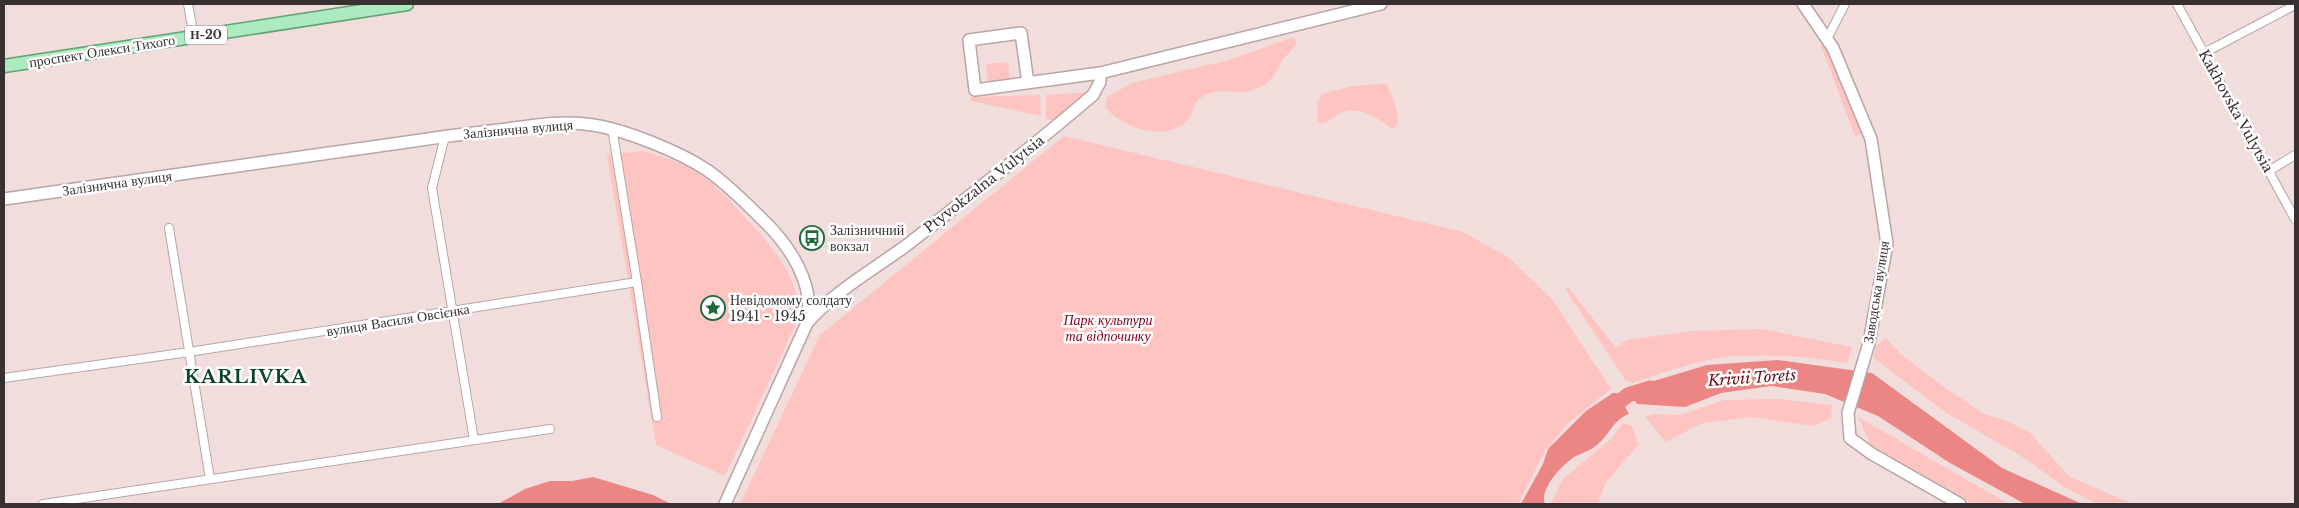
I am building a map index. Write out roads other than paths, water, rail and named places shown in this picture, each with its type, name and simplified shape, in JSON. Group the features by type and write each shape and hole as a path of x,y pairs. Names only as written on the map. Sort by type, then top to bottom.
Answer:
{"main road":[{"name":"проспект Олекси Тихого","path":"4,66 406,4"}],"street":[{"path":"188,4 194,37"},
{"path":"1028,83 1021,33 969,40 975,90 1028,83 1100,73 1381,4"},
{"name":"Заводська вулиця","path":"1803,4 1833,48 1871,139 1887,244 1869,343 1848,413 1850,438 1872,454 1960,504"},
{"path":"1827,39 1845,4"},
{"name":"Kakhovska Vulytsia","path":"2177,4 2295,219"},
{"path":"2204,53 2295,5"},
{"name":"Ptyvokzalna Vulytsia","path":"807,323 825,303 891,257 969,197 1093,95 1100,82 1100,73"},
{"name":"Залізнична вулиця","path":"4,199 445,136 556,123 590,124 612,128 676,154 706,169 742,199 770,226 784,244 801,272 809,297 807,323 727,500"},
{"path":"612,128 657,417"},
{"path":"445,136 432,188 474,440"},
{"path":"2269,171 2295,155"},
{"path":"168,228 210,479"},
{"name":"вулиця Василя Овсієнка","path":"4,378 189,352 637,282"},
{"path":"43,504 550,429"}],"water":[{"path":"1778,360 1872,373 2002,468 2082,504 2025,504 1950,463 1878,416 1825,394 1771,386 1721,393 1685,407 1637,404 1627,389 1707,365"},
{"path":"1613,393 1617,393 1629,414 1619,420 1596,446 1574,457 1558,471 1545,491 1545,504 1521,504 1543,464 1548,449 1586,411"},
{"path":"593,477 653,495 671,504 498,504 525,489 550,481 572,481"}],"waterway":[{"name":"Krivii Torets","path":"1605,413 1628,395 1650,388"}],"place":[{"name":"Залізничний вокзал","path":"812,238"},
{"name":"Невідомому солдату 1941 - 1945","path":"713,308"}],"district":[{"name":"KARLIVKA","path":"246,376"}],"park label":[{"name":"Парк культури та відпочинку","path":"1108,328"}]}
